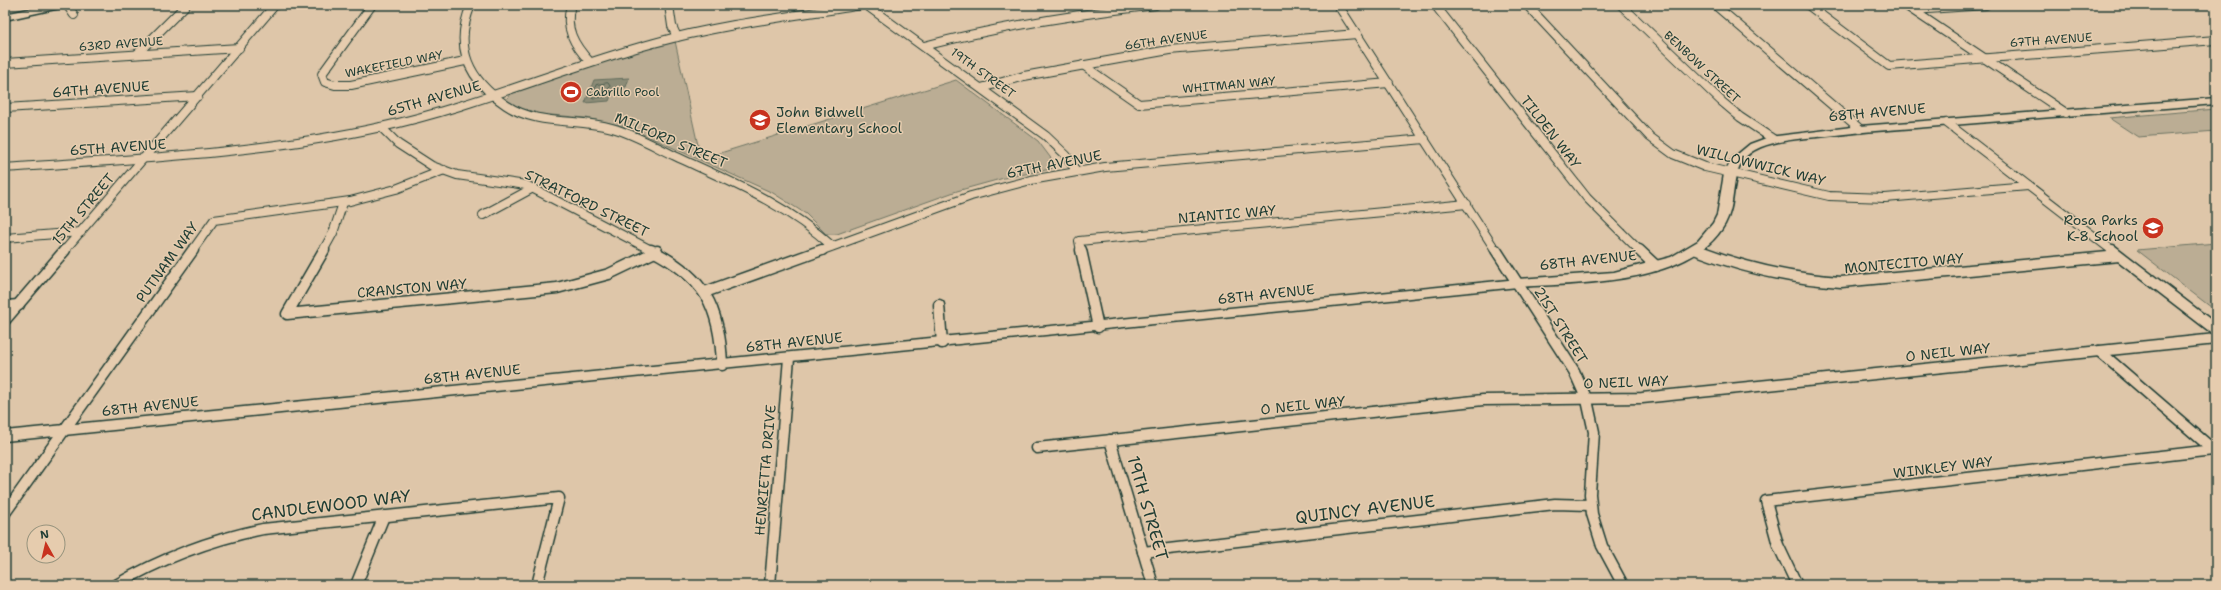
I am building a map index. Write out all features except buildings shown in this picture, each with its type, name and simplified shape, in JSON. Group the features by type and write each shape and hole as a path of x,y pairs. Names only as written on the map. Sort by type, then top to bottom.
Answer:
{"street":[{"path":"5,17 60,5"},
{"path":"67,5 74,15"},
{"path":"137,54 186,5"},
{"name":"15TH STREET","path":"5,320 275,5"},
{"name":"WAKEFIELD WAY","path":"372,5 322,74 322,78 325,82 335,85 351,85 465,61"},
{"name":"MILFORD STREET","path":"471,5 462,31 462,47 465,61 478,82 491,95 508,107 528,116 596,124 623,132 760,193 794,214 832,246"},
{"path":"571,5 568,19 570,37 578,50 590,62"},
{"path":"669,5 672,26 677,37"},
{"name":"65TH AVENUE","path":"5,168 258,148 381,127 491,95 590,62 677,37 862,5"},
{"name":"19TH STREET","path":"866,5 1046,136 1066,155 1076,171"},
{"path":"924,46 966,35 1062,18 1156,5"},
{"name":"21ST STREET","path":"1338,5 1574,371 1586,398 1594,432 1590,505 1602,544 1623,585"},
{"name":"TILDEN WAY","path":"1435,5 1587,198 1608,221 1656,266"},
{"name":"WILLOWWICK WAY","path":"1527,5 1658,144 1688,161 1730,174 1809,192 1849,198 1885,198 2028,186"},
{"name":"BENBOW STREET","path":"1620,5 1721,101 1740,117 1773,139"},
{"path":"1715,5 1860,129"},
{"name":"67TH AVENUE","path":"1808,5 1889,66 2216,40"},
{"path":"1905,5 2066,113"},
{"path":"1912,10 1986,5"},
{"name":"66TH AVENUE","path":"982,88 1024,76 1083,65 1206,46 1357,34"},
{"name":"63RD AVENUE","path":"5,63 239,48"},
{"name":"WHITMAN WAY","path":"1083,65 1139,104 1389,83"},
{"name":"64TH AVENUE","path":"5,108 198,96"},
{"name":"68TH AVENUE","path":"5,436 942,343 1518,283 1614,276 1656,266 1695,249 1702,244 1719,224 1726,201 1730,174 1737,160 1744,152 1773,139 1860,129 2216,101"},
{"path":"1947,123 2216,330"},
{"name":"STRATFORD STREET","path":"381,127 398,146 444,170 467,177 514,182 533,188 657,252 690,274 705,292 719,322 722,340 722,365"},
{"name":"67TH AVENUE","path":"705,292 972,196 1031,180 1076,171 1126,165 1425,139"},
{"name":"PUTNAM WAY","path":"5,513 214,220 343,203 396,190 444,170"},
{"path":"483,215 533,188"},
{"name":"CRANSTON WAY","path":"343,203 333,233 286,314 558,288 579,284 615,273 657,252"},
{"name":"NIANTIC WAY","path":"1098,327 1079,241 1467,204"},
{"path":"5,238 81,232"},
{"name":"MONTECITO WAY","path":"1695,249 1726,262 1774,275 1799,279 1841,282 2119,256"},
{"path":"5,306 19,305"},
{"path":"939,305 942,343"},
{"name":"O NEIL WAY","path":"1037,448 1483,400 1642,398 2216,339"},
{"path":"2099,351 2215,451"},
{"name":"HENRIETTA DRIVE","path":"770,585 789,358"},
{"name":"19TH STREET","path":"1110,440 1153,585"},
{"name":"WINKLEY WAY","path":"1797,585 1780,551 1771,526 1766,501 2215,451"},
{"name":"CANDLEWOOD WAY","path":"116,585 157,562 240,533 263,529 560,498 537,585"},
{"name":"QUINCY AVENUE","path":"1143,552 1555,504 1590,505"},
{"path":"356,585 384,516"}],"shaded area":[{"path":"675,41 701,159 956,80 1038,141 1056,165 1051,169 1004,178 957,191 837,234 826,234 806,214 773,193 627,127 586,118 528,113 506,100 510,94 623,55"},
{"path":"2216,109 2216,131 2138,137 2109,118"},
{"path":"2216,243 2216,311 2137,250"}],"water":[{"path":"629,78 626,87 614,88 609,101 585,103 594,80"}],"place":[{"name":"Cabrillo Pool","path":"571,92"},
{"name":"John Bidwell Elementary School","path":"760,120"},
{"name":"Rosa Parks K-8 School","path":"2153,228"}]}
